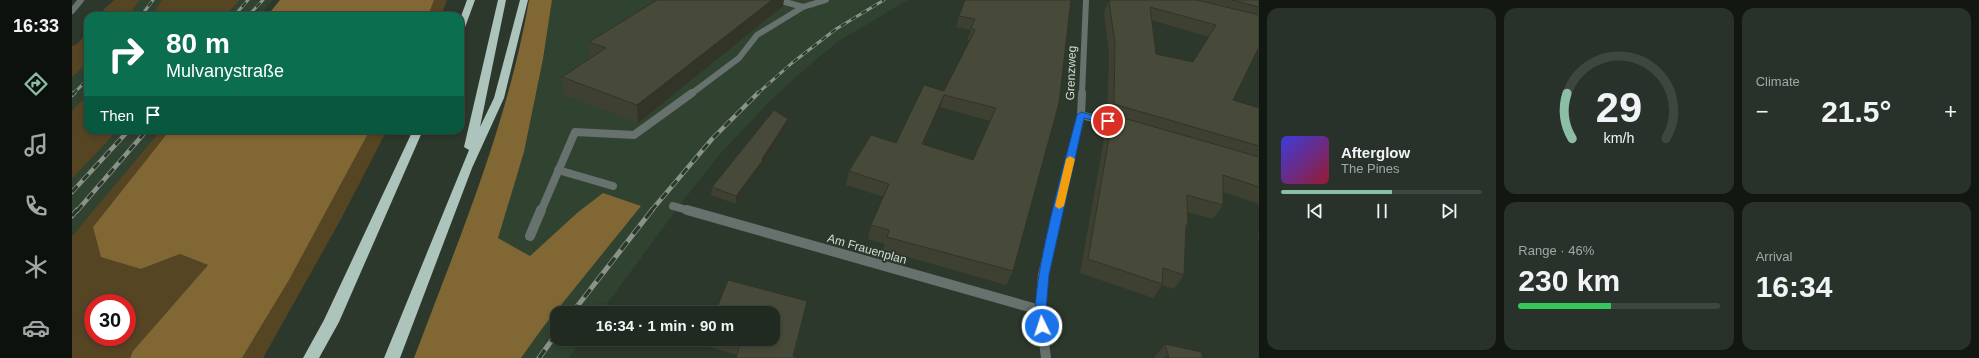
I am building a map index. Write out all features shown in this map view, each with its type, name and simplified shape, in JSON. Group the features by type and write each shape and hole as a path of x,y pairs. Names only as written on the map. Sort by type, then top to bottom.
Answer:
{"highway":[{"path":"464,19 471,0"},
{"path":"466,168 502,0"},
{"path":"392,358 466,168 498,98 524,0"},
{"path":"311,358 331,322 416,134"}],"street":[{"path":"72,11 81,0"},
{"path":"778,0 802,7"},
{"path":"530,236 574,132 634,135 739,58 757,35 802,7 826,0"},
{"name":"Grenzweg","path":"1046,358 1040,310 1043,275 1081,115 1086,0"},
{"path":"1081,115 1130,128"},
{"path":"558,170 613,186"},
{"name":"Am Frauenplan","path":"673,206 1040,310"}],"shaded area":[{"path":"114,0 140,0 131,12 105,12 103,10"},
{"path":"140,0 162,0 154,12 131,12"},
{"path":"162,0 240,0 229,12 154,12"},
{"path":"240,0 273,0 262,12 229,12"},
{"path":"280,0 434,0 430,12 270,12"},
{"path":"434,0 447,0 442,12 430,12"},
{"path":"529,0 552,0 543,59 524,152 498,238 530,256 577,213 603,193 641,206 560,306 550,306 550,319 521,358 414,358 480,182 495,137 520,46"},
{"path":"552,0 908,0 837,42 769,102 721,153 686,197 605,306 550,306 550,346 577,346 569,358 521,358 544,326 577,213 530,256 497,238 524,152 543,59"},
{"path":"84,36 84,66 72,77 72,46 77,44"},
{"path":"84,66 84,98 72,111 72,77"},
{"path":"84,98 84,134 114,134 72,179 72,111"},
{"path":"114,134 158,134 72,236 72,179"},
{"path":"158,134 167,134 93,227 141,269 180,254 208,265 133,351 130,358 72,358 72,236"},
{"path":"167,134 368,134 289,280 242,358 130,358 133,351 208,265 180,254 141,269 101,257 93,227"},
{"path":"368,134 385,134 341,219 263,358 242,358 289,280"}],"building":[{"path":"657,0 772,0 637,105 562,77 606,48 589,42"},
{"path":"965,0 1071,0 1059,103 1013,271 887,237 889,230 871,225 889,184 849,171 871,135 896,143 924,85 944,91 975,30 971,28 975,19 959,16","holes":["944,95 996,108 973,160 922,144"]},
{"path":"1197,0 1259,15 1259,47 1233,100 1259,108 1259,146 1114,104 1115,43 1109,1","holes":["1150,7 1216,25 1193,62 1156,54"]},
{"path":"1232,0 1259,0 1259,7"},
{"path":"774,110 788,119 762,159 763,160 736,196 712,187"},
{"path":"1113,115 1259,157 1259,187 1223,175 1223,205 1187,195 1188,226 1186,225 1184,275 1163,268 1162,284 1088,259"},
{"path":"728,280 807,301 793,356 798,358 736,358 740,346 780,346 780,306 718,306"},
{"path":"1165,344 1201,352 1203,358 1169,358"}],"railway":[{"path":"144,12 153,0"},
{"path":"238,12 248,0"},
{"path":"252,12 263,0"},
{"path":"757,94 792,63 836,29 884,0"},
{"path":"72,95 84,83"},
{"path":"651,211 712,139 757,94"},
{"path":"72,192 125,134"},
{"path":"77,211 144,134"},
{"path":"72,216 77,210"},
{"path":"577,306 652,210"},
{"path":"539,358 550,343"}],"slow traffic":[{"path":"1059,206 1070,159"}],"route":[{"path":"1042,326 1040,310 1043,275 1081,115 1108,121"}]}
